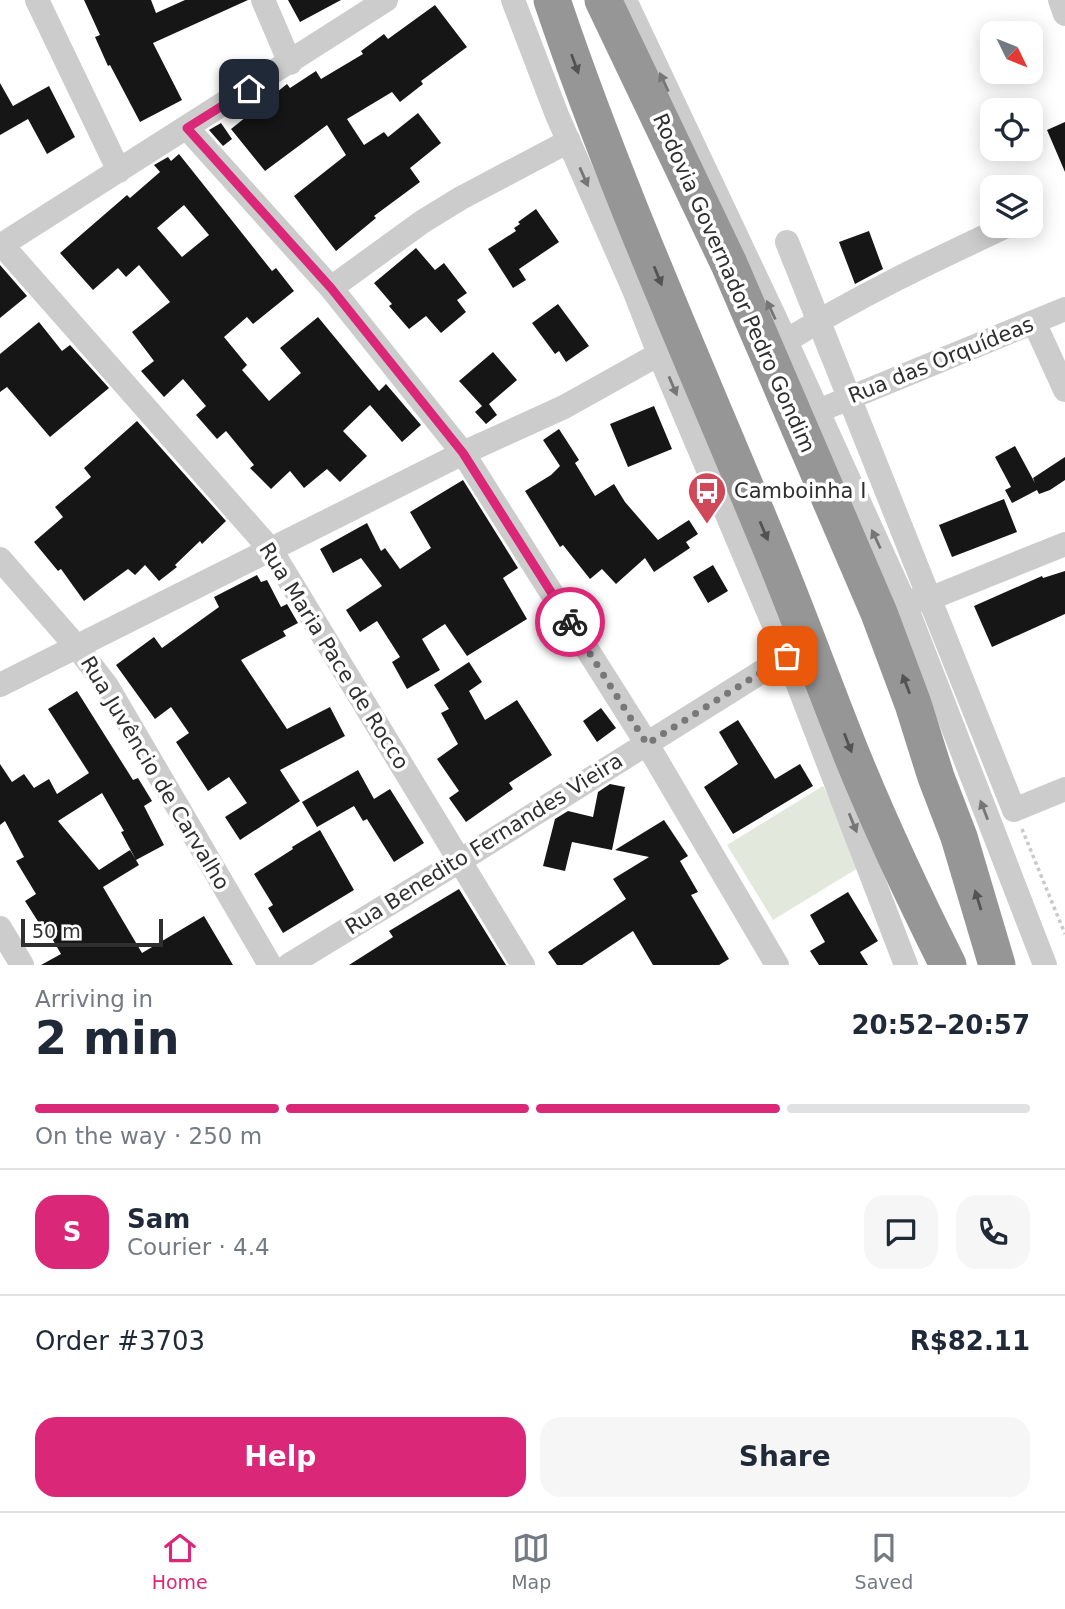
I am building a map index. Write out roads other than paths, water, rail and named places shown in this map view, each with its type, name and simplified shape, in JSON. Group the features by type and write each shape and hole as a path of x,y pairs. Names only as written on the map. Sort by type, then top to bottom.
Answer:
{"highway":[{"path":"552,0 645,245 812,647 853,758 904,876 948,965"},
{"name":"Rodovia Governador Pedro Gondim","path":"603,0 729,264 879,614 959,837 997,965"}],"street":[{"path":"37,0 119,170"},
{"path":"263,0 290,63"},
{"path":"1,245 386,0"},
{"path":"513,0 569,141 634,289 659,355 787,656 906,965"},
{"path":"625,0 786,341 904,601 1045,965"},
{"path":"1060,0 1065,14"},
{"path":"187,128 331,288 463,453 647,744 777,965"},
{"path":"331,288 422,222 461,198 569,141"},
{"path":"786,341 818,320 982,238"},
{"path":"787,242 1014,810 1065,789"},
{"name":"Rua Maria Pace de Rocco","path":"1,245 271,550 523,965"},
{"name":"Rua das Orquídeas","path":"818,411 1065,309"},
{"path":"1034,322 1065,390"},
{"path":"0,685 463,453 564,407 659,355"},
{"path":"904,601 929,599 1065,544"},
{"name":"Rua Juvêncio de Carvalho","path":"0,559 107,686 270,965"},
{"name":"Rua Benedito Fernandes Vieira","path":"289,965 787,656"},
{"path":"0,928 22,965"}],"place":[{"name":"Camboinha I","path":"707,525"}]}
